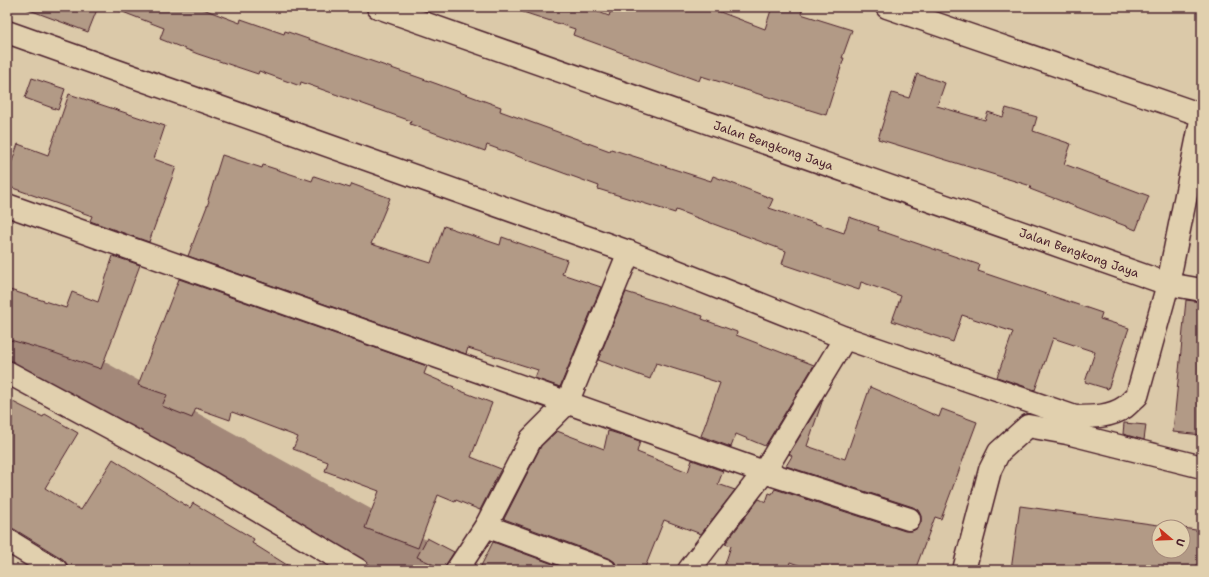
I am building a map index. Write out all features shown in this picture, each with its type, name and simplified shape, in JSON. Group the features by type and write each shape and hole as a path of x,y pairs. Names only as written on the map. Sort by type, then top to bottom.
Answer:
{"street":[{"name":"Jalan Bengkong Jaya","path":"378,7 1168,284 1202,290"},
{"path":"7,32 629,252 846,338 1075,417 1094,417 1109,414 1125,407 1137,396 1168,284 1202,115 887,7"},
{"path":"7,205 764,472 909,519"},
{"path":"457,570 486,526 531,439 566,403 629,252"},
{"path":"689,570 764,472 846,338"},
{"path":"7,372 191,471 358,570"},
{"path":"964,570 990,470 999,452 1028,426 1067,433 1202,467"},
{"path":"486,526 605,570"},
{"path":"7,540 56,570"}],"building":[{"path":"28,7 98,7 88,32 27,9"},
{"path":"116,7 198,7 240,23 241,19 284,34 285,31 501,107 500,111 610,151 611,149 711,181 713,176 773,199 769,208 844,233 849,217 879,227 878,230 980,265 978,271 1102,313 1100,319 1129,328 1108,389 1085,382 1095,352 1053,338 1035,390 997,377 1013,332 962,315 953,342 892,321 901,296 861,282 859,290 782,264 786,251 676,210 675,213 598,189 599,186 487,145 485,151 410,124 411,121 301,82 300,86 259,71 258,74 198,54 160,39 164,28 115,9"},
{"path":"524,7 585,7 609,16 612,7 707,7 765,29 772,7 803,7 801,14 852,30 842,58 844,58 826,115 701,76 699,81 573,35 575,29 523,12"},
{"path":"917,74 945,83 937,106 985,120 988,112 1003,117 1006,108 1037,117 1033,131 1071,144 1064,164 1149,196 1136,230 1030,189 1031,186 878,139 892,93 909,98"},
{"path":"32,78 65,89 58,110 25,98"},
{"path":"69,94 165,126 154,159 176,167 149,242 90,221 92,216 7,186 7,175 18,144 48,155"},
{"path":"222,155 262,168 263,165 312,181 314,176 350,188 352,184 390,198 371,244 431,263 444,226 500,245 502,237 567,260 562,274 601,287 560,387 535,378 538,370 468,348 466,354 188,256 209,201 208,200"},
{"path":"113,256 140,265 101,369 52,352 7,339 7,289 66,308 72,292 98,302"},
{"path":"179,279 427,366 424,374 454,387 453,388 492,403 471,457 501,469 480,510 456,500 455,502 438,495 418,548 365,528 379,491 325,471 328,462 293,449 298,437 232,412 230,420 196,408 192,418 162,406 167,395 138,385"},
{"path":"626,292 703,316 702,319 737,332 736,335 814,365 765,446 736,434 731,447 701,436 720,383 656,363 650,379 598,360"},
{"path":"1186,300 1202,302 1202,435 1173,432"},
{"path":"870,387 939,417 942,409 977,422 941,519 935,517 915,570 812,570 790,562 788,570 723,570 731,546 725,544 759,499 766,502 769,493 772,494 775,489 905,531 912,531 918,528 921,522 921,516 918,510 913,507 786,466 792,456 789,454 823,399 807,446 845,459"},
{"path":"7,399 43,417 45,414 78,433 45,488 81,510 113,459 190,508 193,503 254,539 252,543 295,570 69,570 63,559 14,529 7,528"},
{"path":"1124,423 1146,425 1144,440 1123,434"},
{"path":"557,431 604,449 608,431 640,441 637,452 688,472 692,460 723,471 718,484 735,490 701,534 664,520 644,570 617,570 615,562 609,558 504,519 541,446"},
{"path":"1020,506 1151,524 1151,559 1191,559 1191,529 1202,531 1202,570 1011,570"},
{"path":"427,538 454,552 447,563 445,570 417,557"},
{"path":"493,542 569,570 479,570"}],"waterway":[{"path":"7,351 82,378 408,558 424,570"}]}
